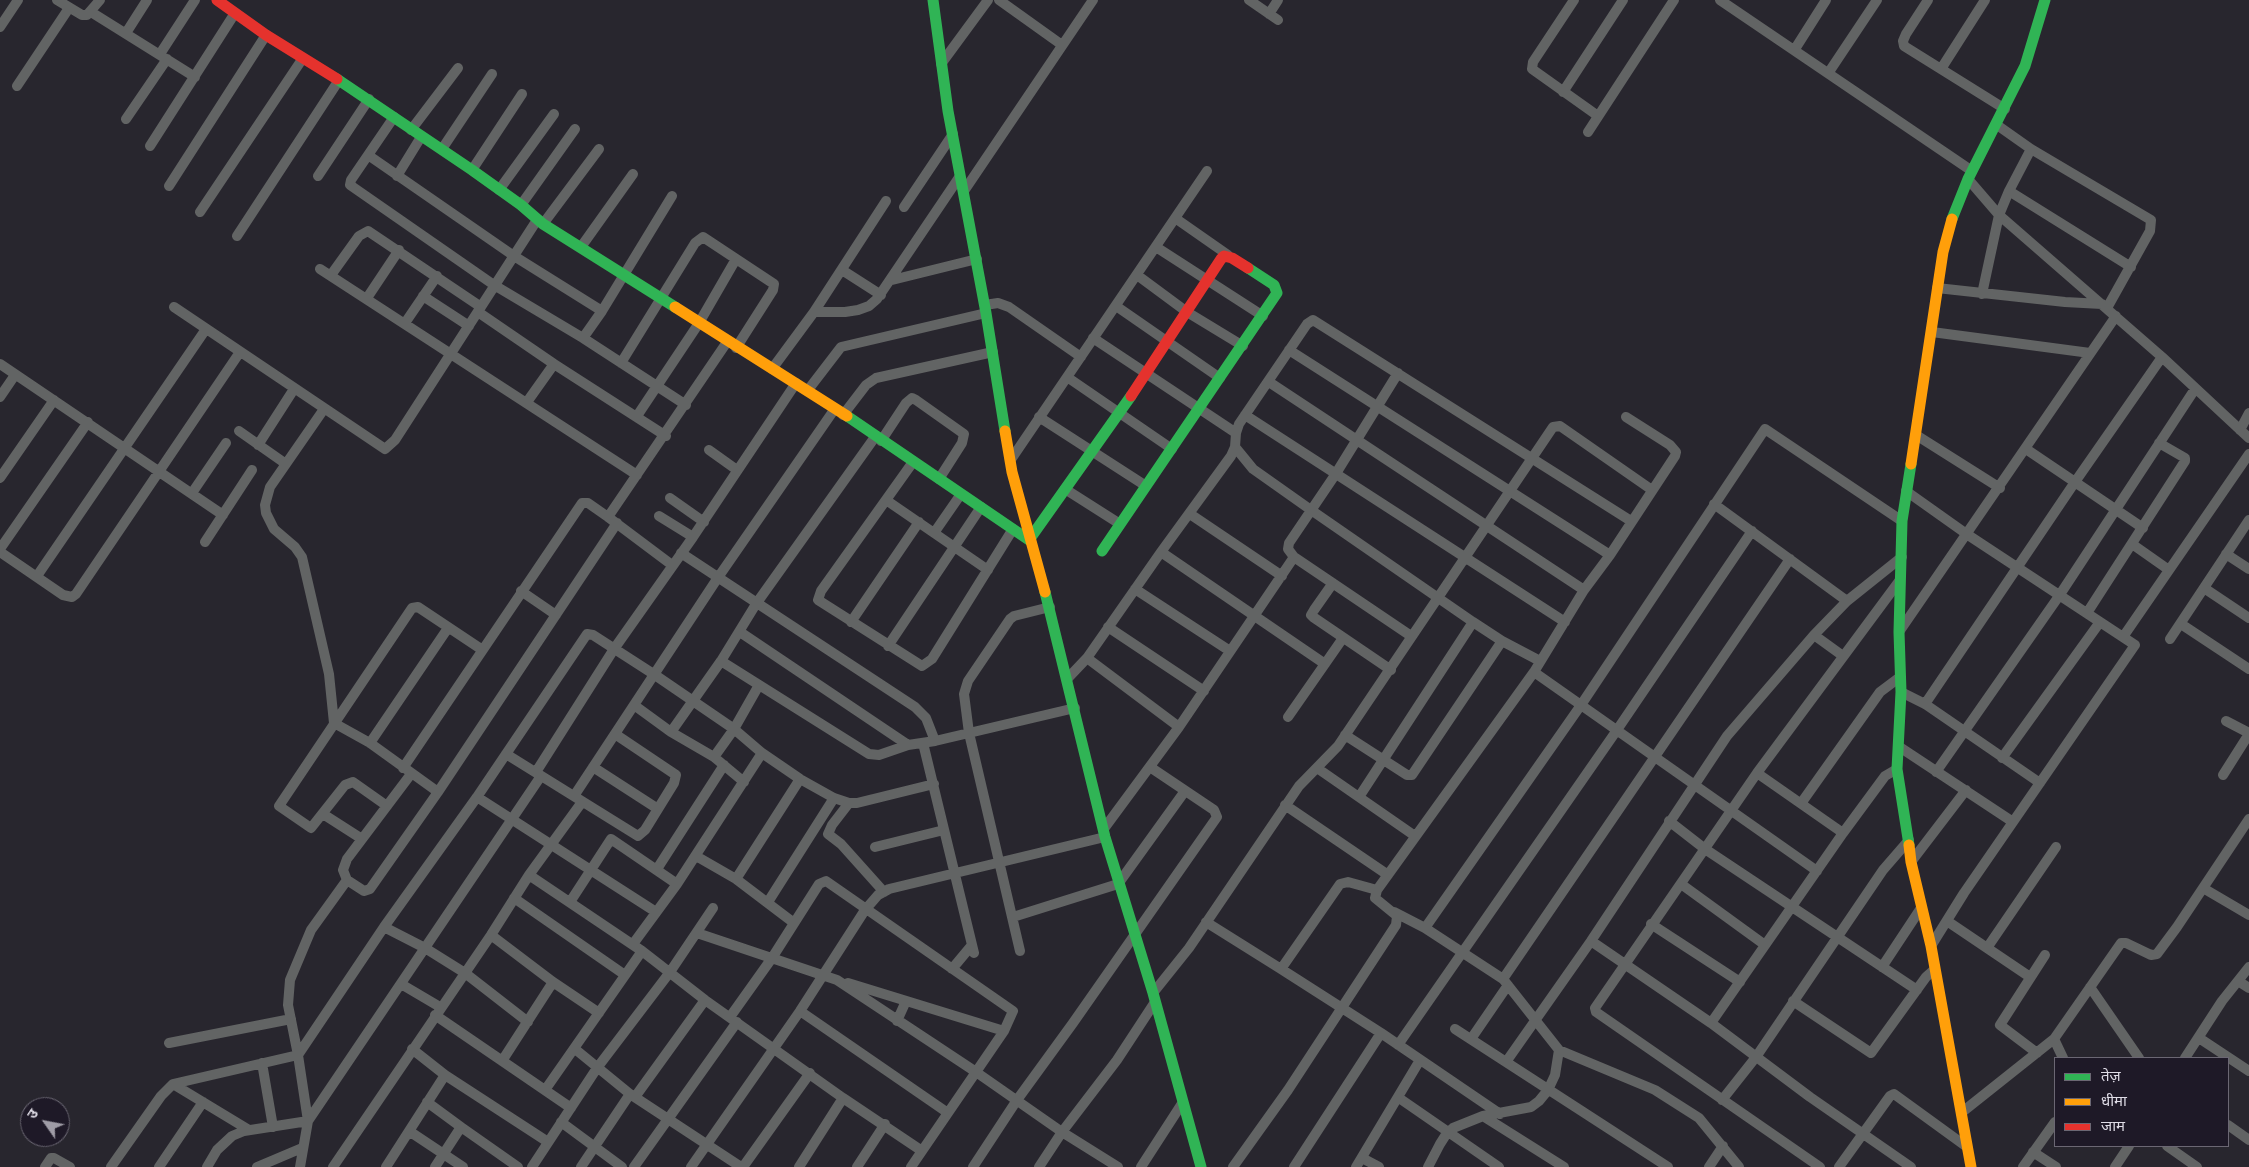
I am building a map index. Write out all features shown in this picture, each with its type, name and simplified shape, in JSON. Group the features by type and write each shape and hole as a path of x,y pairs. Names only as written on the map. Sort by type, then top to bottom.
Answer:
{"street":[{"path":"0,27 18,0"},
{"path":"58,0 82,15 91,12 100,0"},
{"path":"126,33 147,0"},
{"path":"126,119 195,0"},
{"path":"217,0 266,35 340,80 421,137 442,149 521,205 540,222 624,273 732,345 808,390 1029,540"},
{"path":"933,0 940,64 986,309 1010,461 1029,540 1050,607 1068,678 1104,834 1154,998 1201,1167"},
{"path":"940,64 988,0"},
{"path":"999,0 1062,45"},
{"path":"964,190 1093,0"},
{"path":"1250,0 1273,17 1278,0"},
{"path":"1574,0 1532,66 1532,70 1598,116"},
{"path":"1563,92 1623,0"},
{"path":"1588,132 1674,0"},
{"path":"1720,0 1829,72 1970,175 1999,215 2162,357 2194,389 2249,438"},
{"path":"1795,49 1826,0"},
{"path":"1829,72 1877,0"},
{"path":"1928,0 1903,41 1908,49 2005,109"},
{"path":"1941,70 1985,0"},
{"path":"1971,1167 1931,946 1911,862 1910,840 1897,769 1901,692 1899,632 1902,521 1932,332 1937,288 1943,252 1953,214 1970,175 1998,125 2025,66 2045,0"},
{"path":"17,86 70,8"},
{"path":"91,12 195,77"},
{"path":"150,146 235,13"},
{"path":"169,186 266,35"},
{"path":"200,212 303,58"},
{"path":"412,130 458,68"},
{"path":"442,149 492,74"},
{"path":"237,236 340,80"},
{"path":"472,170 522,94"},
{"path":"318,176 369,99"},
{"path":"499,190 554,114"},
{"path":"394,117 351,180 350,186 494,286 583,338 686,405"},
{"path":"1998,125 2031,149 2151,220 2150,231 2131,266 2104,306"},
{"path":"521,205 575,129"},
{"path":"904,207 953,134"},
{"path":"397,176 421,137"},
{"path":"174,307 381,447 389,448 514,256 600,149"},
{"path":"1982,294 1999,215 2009,190 2031,149"},
{"path":"368,155 514,256 602,311"},
{"path":"1010,461 1207,171"},
{"path":"581,247 633,174"},
{"path":"814,312 858,310 869,306 881,295 960,176"},
{"path":"2009,190 2131,266"},
{"path":"583,338 602,311 672,196"},
{"path":"772,369 814,312 886,201"},
{"path":"1102,551 1277,293 1277,288 1175,218"},
{"path":"331,276 364,232 368,231 375,234 437,276 554,364 666,436"},
{"path":"621,363 699,239 703,237 772,282 775,287 686,405 666,436 637,474 613,520 556,615 438,792 368,891 347,880 343,870 344,864 387,806 481,649 582,503 588,503 613,520 672,565"},
{"path":"1156,247 1263,316"},
{"path":"367,298 399,250"},
{"path":"1029,540 1146,375 1221,259 1228,255"},
{"path":"637,416 699,323 736,259"},
{"path":"892,280 977,259"},
{"path":"320,269 637,474"},
{"path":"842,270 881,295"},
{"path":"1137,275 1187,312 1242,346"},
{"path":"405,323 437,276"},
{"path":"1937,288 2104,306"},
{"path":"423,296 469,326"},
{"path":"808,390 841,346 986,309 998,303 1009,307 1081,357"},
{"path":"1116,306 1220,378"},
{"path":"1899,632 1968,535 2116,316"},
{"path":"1068,678 1087,658 1190,514 1235,447 1236,433 1246,414 1307,324 1313,320 1631,521"},
{"path":"37,576 206,329"},
{"path":"1932,332 2090,353"},
{"path":"1093,338 1236,433"},
{"path":"1289,350 1610,555"},
{"path":"88,422 0,550 68,597 76,594 240,352"},
{"path":"333,1167 437,1011 465,974 529,875 552,844 578,799 593,767 717,579 838,412 876,378 993,352"},
{"path":"1925,704 2162,357"},
{"path":"0,364 223,514"},
{"path":"527,402 554,364"},
{"path":"1398,373 1356,438 1335,475 1289,543 1288,549 1294,557 1411,636"},
{"path":"0,397 15,375"},
{"path":"1067,377 1172,449"},
{"path":"1268,382 1356,438 1584,590"},
{"path":"207,1167 224,1142 232,1136 249,1130 308,1121 512,818 614,650 704,522 796,383"},
{"path":"258,445 294,389"},
{"path":"1936,772 2116,510 2194,389"},
{"path":"671,732 721,661 756,604 878,439 912,398 964,434 962,443 939,478"},
{"path":"0,478 54,400"},
{"path":"324,409 286,464 267,495 265,504 266,513 274,529 295,547 302,557 329,674 334,723"},
{"path":"2240,430 2249,413"},
{"path":"1246,414 1335,475 1565,622"},
{"path":"1040,417 1146,486"},
{"path":"1626,417 1670,445 1676,452 1610,555 1584,590 1534,672 1374,894 1376,901 1425,928 1505,982 1559,1050 1655,1090 1700,1118 1738,1167"},
{"path":"1039,1167 1062,1132 1117,1060 1154,998 1299,786 1333,753 1391,670 1437,597 1488,527 1510,491 1556,425 1652,490"},
{"path":"1425,928 1581,705 1765,429 1902,521"},
{"path":"239,431 286,464"},
{"path":"1916,435 2000,488"},
{"path":"192,493 226,443"},
{"path":"2087,613 2186,462 2185,458 2159,444"},
{"path":"1235,447 1253,469 1311,510 1473,622 1502,641 1540,661"},
{"path":"2026,449 2143,528"},
{"path":"709,450 737,470"},
{"path":"2123,637 2249,454"},
{"path":"913,462 818,596 818,600 917,664 926,665 1013,529"},
{"path":"205,542 252,470"},
{"path":"1065,489 1120,524"},
{"path":"1906,491 2058,596 2135,644 2135,647 2013,822 1931,946"},
{"path":"934,532 961,494"},
{"path":"670,498 704,522"},
{"path":"886,500 988,570"},
{"path":"1714,504 1847,601"},
{"path":"888,646 980,506"},
{"path":"1190,514 1282,576"},
{"path":"659,516 693,537"},
{"path":"2170,639 2249,520"},
{"path":"851,622 919,522"},
{"path":"1398,1045 1617,730 1752,531"},
{"path":"2132,544 2169,570"},
{"path":"1161,552 1324,664"},
{"path":"681,553 717,579 919,711 926,718 935,741"},
{"path":"2226,554 2249,569"},
{"path":"691,1167 800,1012 872,900 884,892 1002,864 1104,834 1204,691 1294,557"},
{"path":"1506,1062 1591,941 1694,783 1737,723 1814,635 1847,601 1902,557"},
{"path":"1470,1039 1505,982 1653,757 1790,559"},
{"path":"1820,1167 1595,1011 1595,1008 1651,924 1681,884 1757,773 1901,580"},
{"path":"1333,583 1312,614 1313,618 1391,670"},
{"path":"2204,588 2249,618"},
{"path":"1135,589 1230,651"},
{"path":"521,591 556,615"},
{"path":"387,806 354,782 345,785 314,825 309,828 279,806 412,608 418,607 481,649"},
{"path":"1020,951 1002,864 970,733 964,694 968,681 1010,619 1014,616 1050,607"},
{"path":"1359,797 1473,622"},
{"path":"2002,758 2100,622"},
{"path":"2181,624 2249,670"},
{"path":"1108,627 1204,691"},
{"path":"370,743 448,628"},
{"path":"740,632 908,745"},
{"path":"111,1167 161,1096 173,1084 298,1055 384,927 477,797 587,634 593,635 655,675 734,729 762,753 800,779 834,798 849,803 857,803 934,784"},
{"path":"1814,635 1843,656"},
{"path":"1288,717 1343,638"},
{"path":"1345,735 1407,775 1412,775 1502,641"},
{"path":"1087,658 1179,727"},
{"path":"721,661 869,754 879,755 908,745 935,741 1075,708"},
{"path":"1534,672 1817,871"},
{"path":"1802,802 1880,692 1900,677"},
{"path":"714,757 734,729 760,685"},
{"path":"1901,692 1925,704 2040,784"},
{"path":"634,705 671,732 714,757 744,782"},
{"path":"2223,775 2249,734 2226,721"},
{"path":"334,723 370,743 438,792"},
{"path":"506,754 619,826 638,836 645,830 674,783 676,775 615,734"},
{"path":"923,743 973,949 952,969"},
{"path":"1898,746 2013,822"},
{"path":"633,944 696,856 762,753"},
{"path":"657,869 724,765"},
{"path":"593,767 658,809"},
{"path":"972,1167 1017,1100 1135,936 1217,817 1214,810 1150,767"},
{"path":"1317,768 1416,836"},
{"path":"1712,1023 1843,833 1885,776 1897,769"},
{"path":"1757,773 1802,802 1843,833"},
{"path":"736,879 800,779"},
{"path":"1911,862 1966,790"},
{"path":"1013,917 1118,884 1186,791"},
{"path":"477,797 656,912"},
{"path":"768,902 834,798"},
{"path":"849,803 832,825 828,834 841,844 884,892"},
{"path":"1286,805 1388,875"},
{"path":"323,814 362,839"},
{"path":"1961,1113 2054,1039 2123,943 2151,955 2157,954 2249,820"},
{"path":"1669,821 1705,849 1836,938 1917,990"},
{"path":"570,902 619,826"},
{"path":"875,847 944,830"},
{"path":"611,839 677,884"},
{"path":"1722,1100 1756,1057 1883,870 1910,840"},
{"path":"1987,948 2056,847"},
{"path":"696,856 736,879 794,923"},
{"path":"529,875 642,950 705,1000 843,1098 922,1150"},
{"path":"300,1167 308,1121 288,992 290,980 311,930 347,880"},
{"path":"634,1167 733,1020 822,881 830,884 1013,1011 1004,1031 911,1167"},
{"path":"1281,969 1340,884 1348,882 1377,890"},
{"path":"1681,884 1765,945"},
{"path":"2203,888 2249,915"},
{"path":"514,898 625,975"},
{"path":"532,1167 597,1068 670,972 713,908"},
{"path":"1882,967 1921,908"},
{"path":"1233,1167 1288,1090 1396,925 1397,916 1394,912"},
{"path":"1947,921 2030,977"},
{"path":"1206,922 1381,1033 1500,1114"},
{"path":"1651,924 1740,982"},
{"path":"384,927 425,948 465,974 528,1022"},
{"path":"697,933 824,974 837,980 1004,1031"},
{"path":"491,935 553,982 599,1012"},
{"path":"1591,941 1712,1023 1756,1057 1911,1167"},
{"path":"545,1090 642,950"},
{"path":"2037,1053 2000,1025 2045,955"},
{"path":"2186,1057 2222,1001 2249,967"},
{"path":"1793,1001 1871,1053 1917,990 1935,969"},
{"path":"837,980 1113,1166"},
{"path":"2238,981 2249,988"},
{"path":"502,1061 553,982"},
{"path":"401,984 502,1061 571,1108"},
{"path":"2090,987 2138,1057"},
{"path":"581,1167 632,1095 705,1000"},
{"path":"897,1021 906,1001"},
{"path":"800,1012 948,1113"},
{"path":"169,1043 291,1019"},
{"path":"1455,1029 1668,1167"},
{"path":"1294,1167 1381,1033"},
{"path":"2198,1038 2226,1057"},
{"path":"2054,1039 2063,1057"},
{"path":"2126,1057 2131,1048"},
{"path":"412,1049 445,1075 548,1142"},
{"path":"575,1049 632,1095 742,1167 810,1073"},
{"path":"1428,1167 1447,1133 1461,1124 1483,1116 1531,1107 1548,1090 1557,1068 1559,1050"},
{"path":"2229,1059 2249,1072"},
{"path":"1356,1167 1420,1060"},
{"path":"262,1063 273,1126"},
{"path":"386,1167 445,1075"},
{"path":"173,1084 249,1130"},
{"path":"1839,1167 1890,1096 1894,1094 1967,1147"},
{"path":"799,1167 843,1098"},
{"path":"1399,1098 1498,1167"},
{"path":"159,1167 202,1102"},
{"path":"427,1102 518,1167"},
{"path":"1141,1167 1183,1102"},
{"path":"1483,1116 1564,1167"},
{"path":"561,1122 622,1167"},
{"path":"2022,1167 2054,1123"},
{"path":"857,1167 885,1124"},
{"path":"2229,1126 2249,1140"},
{"path":"436,1167 462,1127"},
{"path":"409,1131 463,1167"},
{"path":"1709,1167 1723,1146"},
{"path":"2115,1167 2128,1147"},
{"path":"2168,1147 2197,1167"},
{"path":"257,1167 302,1148"},
{"path":"2033,1152 2056,1167"},
{"path":"45,1167 51,1158 54,1158 70,1167"},
{"path":"1362,1158 1379,1167"}],"traffic: fast":[{"path":"933,0 948,111 986,313 1005,431"},
{"path":"1952,219 1968,179 2025,66 2045,0"},
{"path":"337,79 472,170 521,205 543,224 675,307"},
{"path":"1102,551 1277,293 1274,285 1248,268"},
{"path":"847,416 1029,540 1131,396"},
{"path":"1909,845 1897,769 1901,692 1899,632 1902,521 1911,464"},
{"path":"1045,592 1105,837 1153,993 1201,1167"}],"traffic: slow":[{"path":"1911,464 1943,252 1952,219"},
{"path":"675,307 847,416"},
{"path":"1005,431 1012,472 1045,592"},
{"path":"1909,845 1911,862 1931,946 1971,1167"}],"traffic: jam":[{"path":"217,0 266,35 337,79"},
{"path":"1131,396 1221,259 1224,256 1232,258 1248,268"}]}
